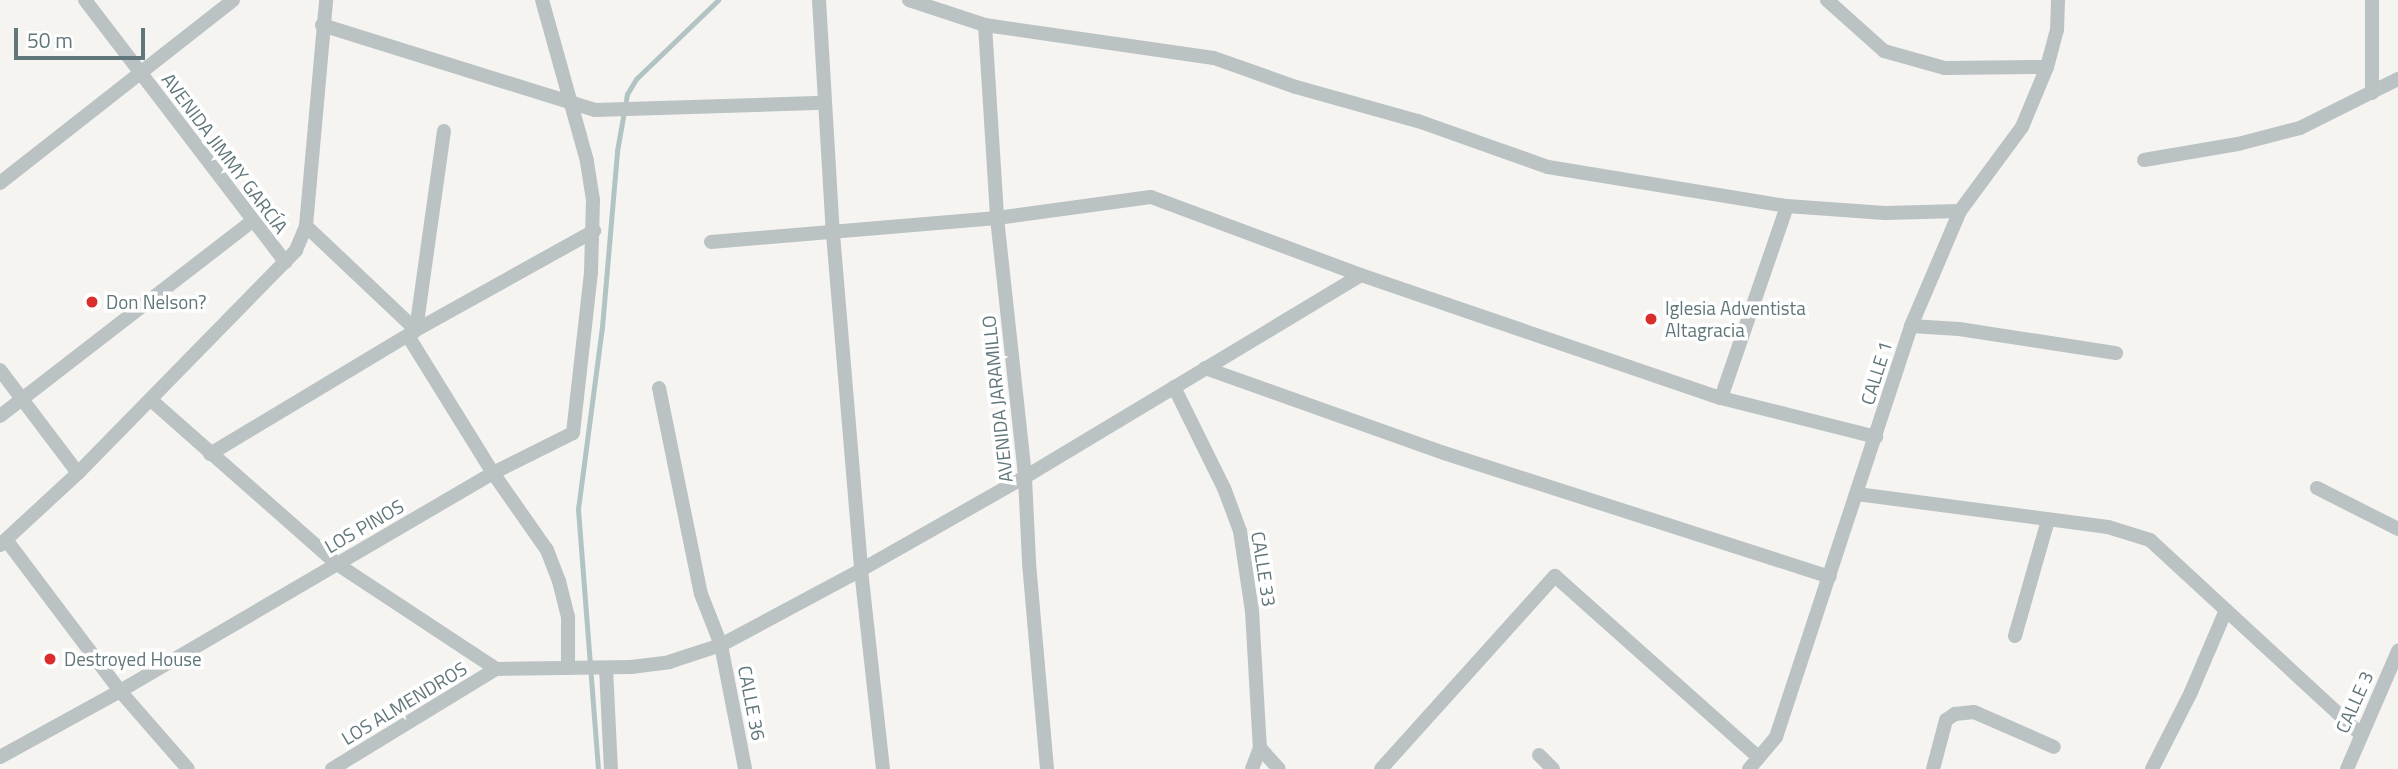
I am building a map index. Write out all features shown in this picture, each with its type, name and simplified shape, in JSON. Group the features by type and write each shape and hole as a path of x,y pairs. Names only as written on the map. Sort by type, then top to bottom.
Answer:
{"street":[{"name":"AVENIDA JIMMY GARCÍA","path":"85,0 285,262"},
{"path":"0,183 233,0"},
{"path":"188,769 120,691 3,543 151,400 296,250 306,226 326,0"},
{"path":"210,454 412,333 594,231 587,161 542,0"},
{"path":"819,0 823,103 833,234 861,570 883,769"},
{"path":"909,0 985,25 1214,58 1296,87 1418,121 1548,167 1787,206 1885,213 1959,211"},
{"path":"1827,0 1884,51 1945,68 2047,66"},
{"name":"CALLE 1","path":"1754,763 1776,737 1911,326 1959,211 2022,127 2047,66 2057,30 2058,0"},
{"path":"2372,0 2372,93"},
{"path":"322,25 571,104 608,111 823,103"},
{"name":"AVENIDA JARAMILLO","path":"985,25 997,218 1025,477 1029,563 1046,769"},
{"path":"2144,160 2238,144 2300,128 2398,79"},
{"path":"412,333 444,131"},
{"path":"711,242 833,234 997,218 1151,197 1361,275 1721,398 1876,437"},
{"path":"1721,398 1787,206"},
{"path":"0,416 252,221"},
{"path":"306,226 412,333 493,473 547,550 559,581 568,617 574,668"},
{"name":"LOS PINOS","path":"0,757 120,691 493,473 573,433 594,231"},
{"path":"151,400 337,564 496,670 602,668 669,662 721,645 861,570 1025,477 1361,275"},
{"path":"1911,326 1959,329 2116,353"},
{"path":"1205,368 1444,453 1830,577"},
{"path":"0,369 78,472"},
{"name":"CALLE 33","path":"1174,387 1224,488 1240,531 1252,611 1260,748 1252,769"},
{"name":"CALLE 36","path":"659,388 701,594 721,645 745,769"},
{"path":"2317,488 2398,529"},
{"path":"1857,494 2108,527 2150,540 2360,734"},
{"path":"2015,636 2048,520"},
{"path":"1381,769 1555,576 1754,763"},
{"path":"2152,769 2191,692 2226,610"},
{"name":"CALLE 3","path":"2347,769 2398,651"},
{"path":"602,668 611,769"},
{"name":"LOS ALMENDROS","path":"332,769 496,670"},
{"path":"2386,676 2398,688"},
{"path":"1933,769 1945,720 1955,714 1974,712 2054,747"},
{"path":"1260,748 1279,769"},
{"path":"1539,755 1553,769"}],"waterway":[{"path":"598,769 578,509 602,327 617,151 627,94 636,79 718,0"}],"place":[{"name":"Don Nelson?","path":"92,302"},
{"name":"Iglesia Adventista Altagracia","path":"1651,319"},
{"name":"Destroyed House","path":"50,659"}]}
